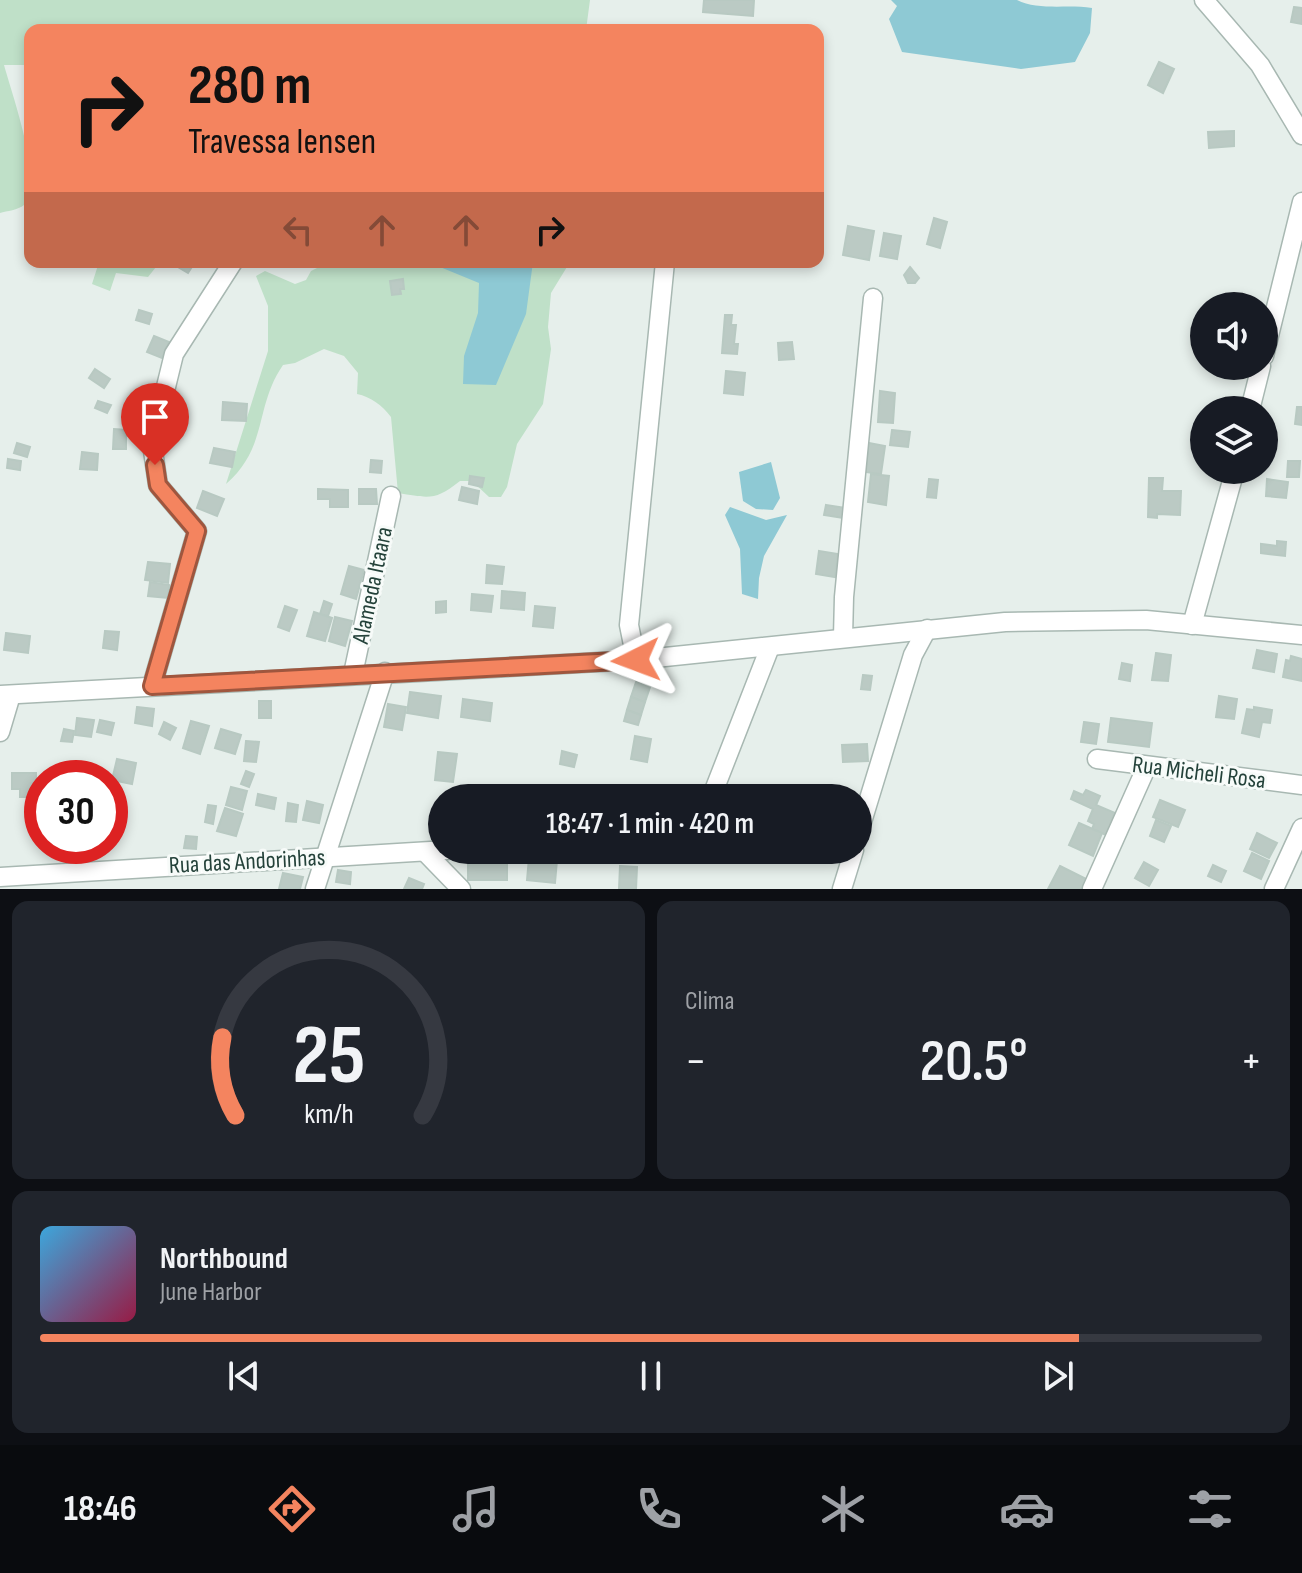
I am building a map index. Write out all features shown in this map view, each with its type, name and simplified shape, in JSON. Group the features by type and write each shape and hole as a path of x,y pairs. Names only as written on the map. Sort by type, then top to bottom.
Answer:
{"street":[{"path":"1204,0 1260,65 1302,135"},
{"path":"1278,299 1302,202"},
{"path":"152,686 197,531 158,485 152,444 174,354 229,268"},
{"path":"636,660 629,625 664,268"},
{"path":"843,637 844,597 873,298"},
{"path":"1192,625 1231,484"},
{"name":"Alameda Itaara","path":"353,674 391,496"},
{"path":"0,732 6,695 636,660 1005,622 1146,620 1302,635"},
{"path":"872,789 913,655 927,629"},
{"path":"716,784 770,647"},
{"path":"315,889 385,672"},
{"name":"Rua Micheli Rosa","path":"1097,759 1302,785"},
{"path":"1092,889 1147,766"},
{"path":"1274,889 1302,828"},
{"path":"425,852 461,889"},
{"name":"Rua das Andorinhas","path":"0,877 428,852"},
{"path":"842,889 850,864"}],"green space":[{"path":"0,0 590,0 587,24 24,24 24,65 4,65 24,138 24,205 0,213"},
{"path":"97,268 155,268 148,277 116,273 110,291 92,284"},
{"path":"317,268 566,268 551,293 548,327 551,349 543,404 517,444 507,487 501,497 489,497 472,481 460,481 438,495 398,493 391,417 376,402 357,394 358,373 344,356 324,349 295,363 283,365 268,396 249,455 226,484 268,351 268,306 256,276 265,271 295,284 306,280"}],"water":[{"path":"891,0 1017,0 1034,5 1092,8 1090,33 1075,62 1021,69 902,52 889,19 897,6"},
{"path":"442,268 532,268 526,314 496,385 463,384 464,356 478,313 479,283"},
{"path":"771,462 780,498 773,510 756,509 743,501 739,472"},
{"path":"730,507 766,520 787,515 764,556 758,599 742,594 740,549 725,515"}],"building":[{"path":"704,0 754,0 753,16 703,12"},
{"path":"1294,7 1302,8 1302,24 1291,22"},
{"path":"1159,62 1174,69 1163,93 1148,85"},
{"path":"1234,131 1234,146 1209,148 1208,132"},
{"path":"934,218 947,222 940,248 927,244"},
{"path":"848,226 874,231 869,260 843,255"},
{"path":"884,233 901,236 897,259 880,256"},
{"path":"910,267 919,278 915,283 908,283 904,275"},
{"path":"403,279 401,294 392,295 390,281"},
{"path":"139,310 152,314 149,324 136,320"},
{"path":"725,315 732,315 731,325 736,325 734,344 738,344 737,354 722,353"},
{"path":"154,336 169,342 162,358 147,352"},
{"path":"792,342 794,359 779,360 778,343"},
{"path":"95,369 110,379 104,388 89,378"},
{"path":"726,371 745,373 743,395 724,393"},
{"path":"880,391 895,393 893,423 878,422"},
{"path":"98,401 111,405 107,413 95,408"},
{"path":"223,402 247,404 246,421 222,420"},
{"path":"1297,407 1302,407 1302,425 1295,424"},
{"path":"114,429 126,430 126,449 113,449"},
{"path":"892,430 910,432 908,447 890,445"},
{"path":"17,443 30,447 27,457 14,453"},
{"path":"869,443 885,446 881,474 865,472"},
{"path":"214,448 235,452 232,467 210,463"},
{"path":"82,452 98,454 97,470 80,469"},
{"path":"8,459 21,461 20,470 7,468"},
{"path":"371,460 382,461 381,473 370,472"},
{"path":"1288,461 1300,461 1299,477 1287,477"},
{"path":"871,474 889,476 886,505 868,502"},
{"path":"470,476 484,478 482,487 469,484"},
{"path":"1149,478 1163,478 1162,491 1181,491 1180,515 1157,514 1157,518 1148,517"},
{"path":"929,479 938,480 936,498 927,497"},
{"path":"1288,482 1286,498 1266,496 1267,484"},
{"path":"462,487 479,491 477,504 459,500"},
{"path":"318,489 348,490 348,507 330,507 330,499 318,499"},
{"path":"359,489 376,489 377,504 359,504"},
{"path":"203,491 224,499 217,516 197,508"},
{"path":"826,505 846,508 844,518 824,515"},
{"path":"1277,541 1286,542 1285,556 1261,553 1261,544 1277,546"},
{"path":"819,551 838,554 835,577 816,574"},
{"path":"148,562 170,564 168,583 145,580"},
{"path":"487,565 504,567 502,584 486,583"},
{"path":"349,566 364,570 356,599 341,594"},
{"path":"150,582 169,585 168,598 148,596"},
{"path":"502,591 525,593 524,610 501,608"},
{"path":"472,594 493,596 491,612 471,610"},
{"path":"324,601 332,604 328,616 320,614"},
{"path":"446,601 446,612 436,613 436,602"},
{"path":"285,606 297,610 289,631 278,627"},
{"path":"535,606 555,608 553,628 533,626"},
{"path":"314,612 332,618 325,641 307,636"},
{"path":"335,617 352,621 345,646 329,641"},
{"path":"105,631 119,632 117,650 103,648"},
{"path":"6,633 30,636 28,653 4,650"},
{"path":"1257,650 1277,654 1274,672 1253,668"},
{"path":"1156,653 1171,655 1168,681 1152,680"},
{"path":"1291,656 1302,659 1302,681 1283,677 1286,660 1290,661"},
{"path":"1122,663 1132,665 1130,681 1119,679"},
{"path":"863,675 872,676 870,690 861,689"},
{"path":"636,682 650,687 645,702 631,697"},
{"path":"410,692 441,696 438,718 407,713"},
{"path":"1219,696 1237,699 1234,719 1216,717"},
{"path":"631,697 645,702 641,715 627,710"},
{"path":"463,699 492,703 490,721 461,717"},
{"path":"259,701 271,701 271,718 259,718"},
{"path":"388,704 406,707 402,730 384,727"},
{"path":"137,707 154,709 152,726 135,723"},
{"path":"1254,707 1272,710 1270,723 1262,722 1259,737 1242,733 1247,709 1254,710"},
{"path":"627,710 641,715 638,725 624,721"},
{"path":"77,718 94,720 91,737 75,735"},
{"path":"1111,718 1152,723 1149,747 1108,742"},
{"path":"100,720 114,723 111,735 97,732"},
{"path":"191,721 209,726 200,754 183,748"},
{"path":"164,722 176,728 170,740 159,734"},
{"path":"1084,722 1099,724 1096,744 1081,742"},
{"path":"64,729 74,731 72,742 61,741"},
{"path":"221,729 241,735 235,754 215,748"},
{"path":"635,736 651,739 647,762 631,759"},
{"path":"246,741 259,742 256,762 244,761"},
{"path":"867,744 868,761 843,762 842,745"},
{"path":"562,751 577,755 574,767 560,764"},
{"path":"438,752 457,754 453,782 435,780"},
{"path":"128,761 136,763 132,784 128,783"},
{"path":"246,771 254,774 249,787 241,784"},
{"path":"12,773 24,773 24,797 20,797 20,789 12,789"},
{"path":"231,787 247,791 242,810 226,805"},
{"path":"1086,790 1100,796 1096,805 1115,813 1106,835 1092,829 1094,824 1088,821 1093,809 1071,799 1074,791 1083,795"},
{"path":"258,794 276,798 274,809 256,805"},
{"path":"1160,800 1185,810 1178,827 1153,817"},
{"path":"307,801 323,805 319,823 303,820"},
{"path":"288,803 298,805 296,822 286,821"},
{"path":"208,805 216,806 213,824 205,822"},
{"path":"225,808 243,814 236,836 217,831"},
{"path":"1156,820 1171,826 1164,842 1150,836"},
{"path":"1079,823 1102,833 1093,856 1069,845"},
{"path":"1257,833 1277,843 1269,858 1250,849"},
{"path":"186,836 197,837 196,849 184,848"},
{"path":"1252,853 1269,861 1261,879 1244,871"},
{"path":"1144,862 1158,870 1149,886 1135,878"},
{"path":"468,864 507,864 507,880 468,880"},
{"path":"528,864 557,864 555,883 527,880"},
{"path":"1213,865 1226,871 1221,882 1208,876"},
{"path":"620,866 637,867 636,889 619,889"},
{"path":"1060,866 1090,881 1085,889 1048,889"},
{"path":"338,870 351,872 350,884 336,882"},
{"path":"283,873 303,877 300,889 279,889"},
{"path":"409,878 424,884 422,889 404,889"}],"route":[{"path":"155,465 158,485 197,531 152,686 636,660"}]}
